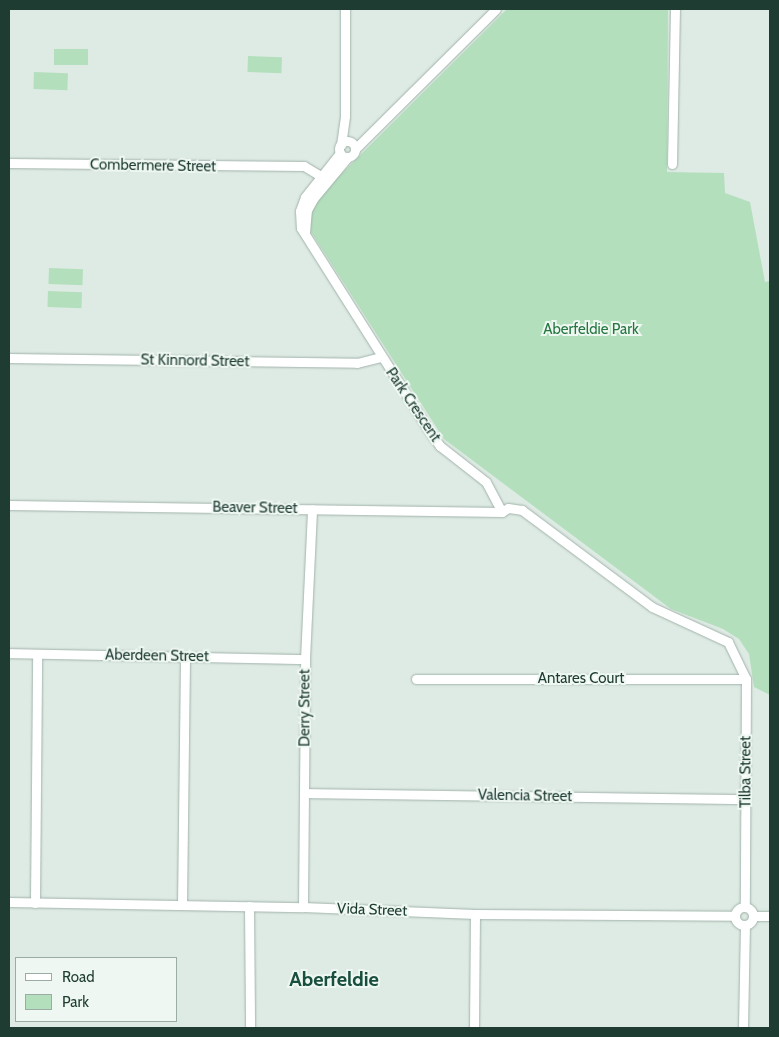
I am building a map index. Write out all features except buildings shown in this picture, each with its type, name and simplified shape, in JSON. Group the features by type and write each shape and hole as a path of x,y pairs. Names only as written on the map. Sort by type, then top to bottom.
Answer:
{"street":[{"path":"342,152 373,130 496,9"},
{"path":"672,164 675,9"},
{"path":"342,152 345,116 346,12"},
{"path":"345,116 353,143"},
{"name":"Park Crescent","path":"353,143 342,152 300,212 305,237 432,435 440,446 486,482 502,512"},
{"name":"Combermere Street","path":"9,163 308,167 322,181"},
{"name":"St Kinnord Street","path":"9,358 357,363 381,357"},
{"name":"Beaver Street","path":"9,505 502,512"},
{"name":"Tilba Street","path":"502,512 508,508 522,510 652,607 728,642 746,679 746,907"},
{"name":"Derry Street","path":"303,907 305,659 312,509"},
{"name":"Aberdeen Street","path":"9,653 305,659"},
{"path":"35,903 37,654"},
{"path":"182,905 185,657"},
{"name":"Antares Court","path":"416,680 746,679"},
{"name":"Valencia Street","path":"304,793 746,799"},
{"name":"Vida Street","path":"9,902 303,907 476,914 734,916"},
{"path":"250,906 250,1028"},
{"path":"745,925 736,922 734,916 739,908 746,907 753,916"},
{"path":"474,1028 476,914"},
{"path":"744,1028 745,925 753,916 770,916"}],"green space":[{"name":"Aberfeldie Park","path":"507,9 668,9 667,172 724,173 725,193 750,202 765,282 770,281 770,695 754,687 749,654 739,639 723,629 671,609 444,439 311,232 310,221 315,202 324,191"},
{"path":"54,49 88,49 88,65 54,65"},
{"path":"248,56 282,57 281,73 247,72"},
{"path":"34,72 68,73 67,90 33,89"},
{"path":"49,268 83,269 82,285 48,284"},
{"path":"48,291 82,292 81,308 47,307"}],"district":[{"name":"Aberfeldie","path":"334,979"}]}
